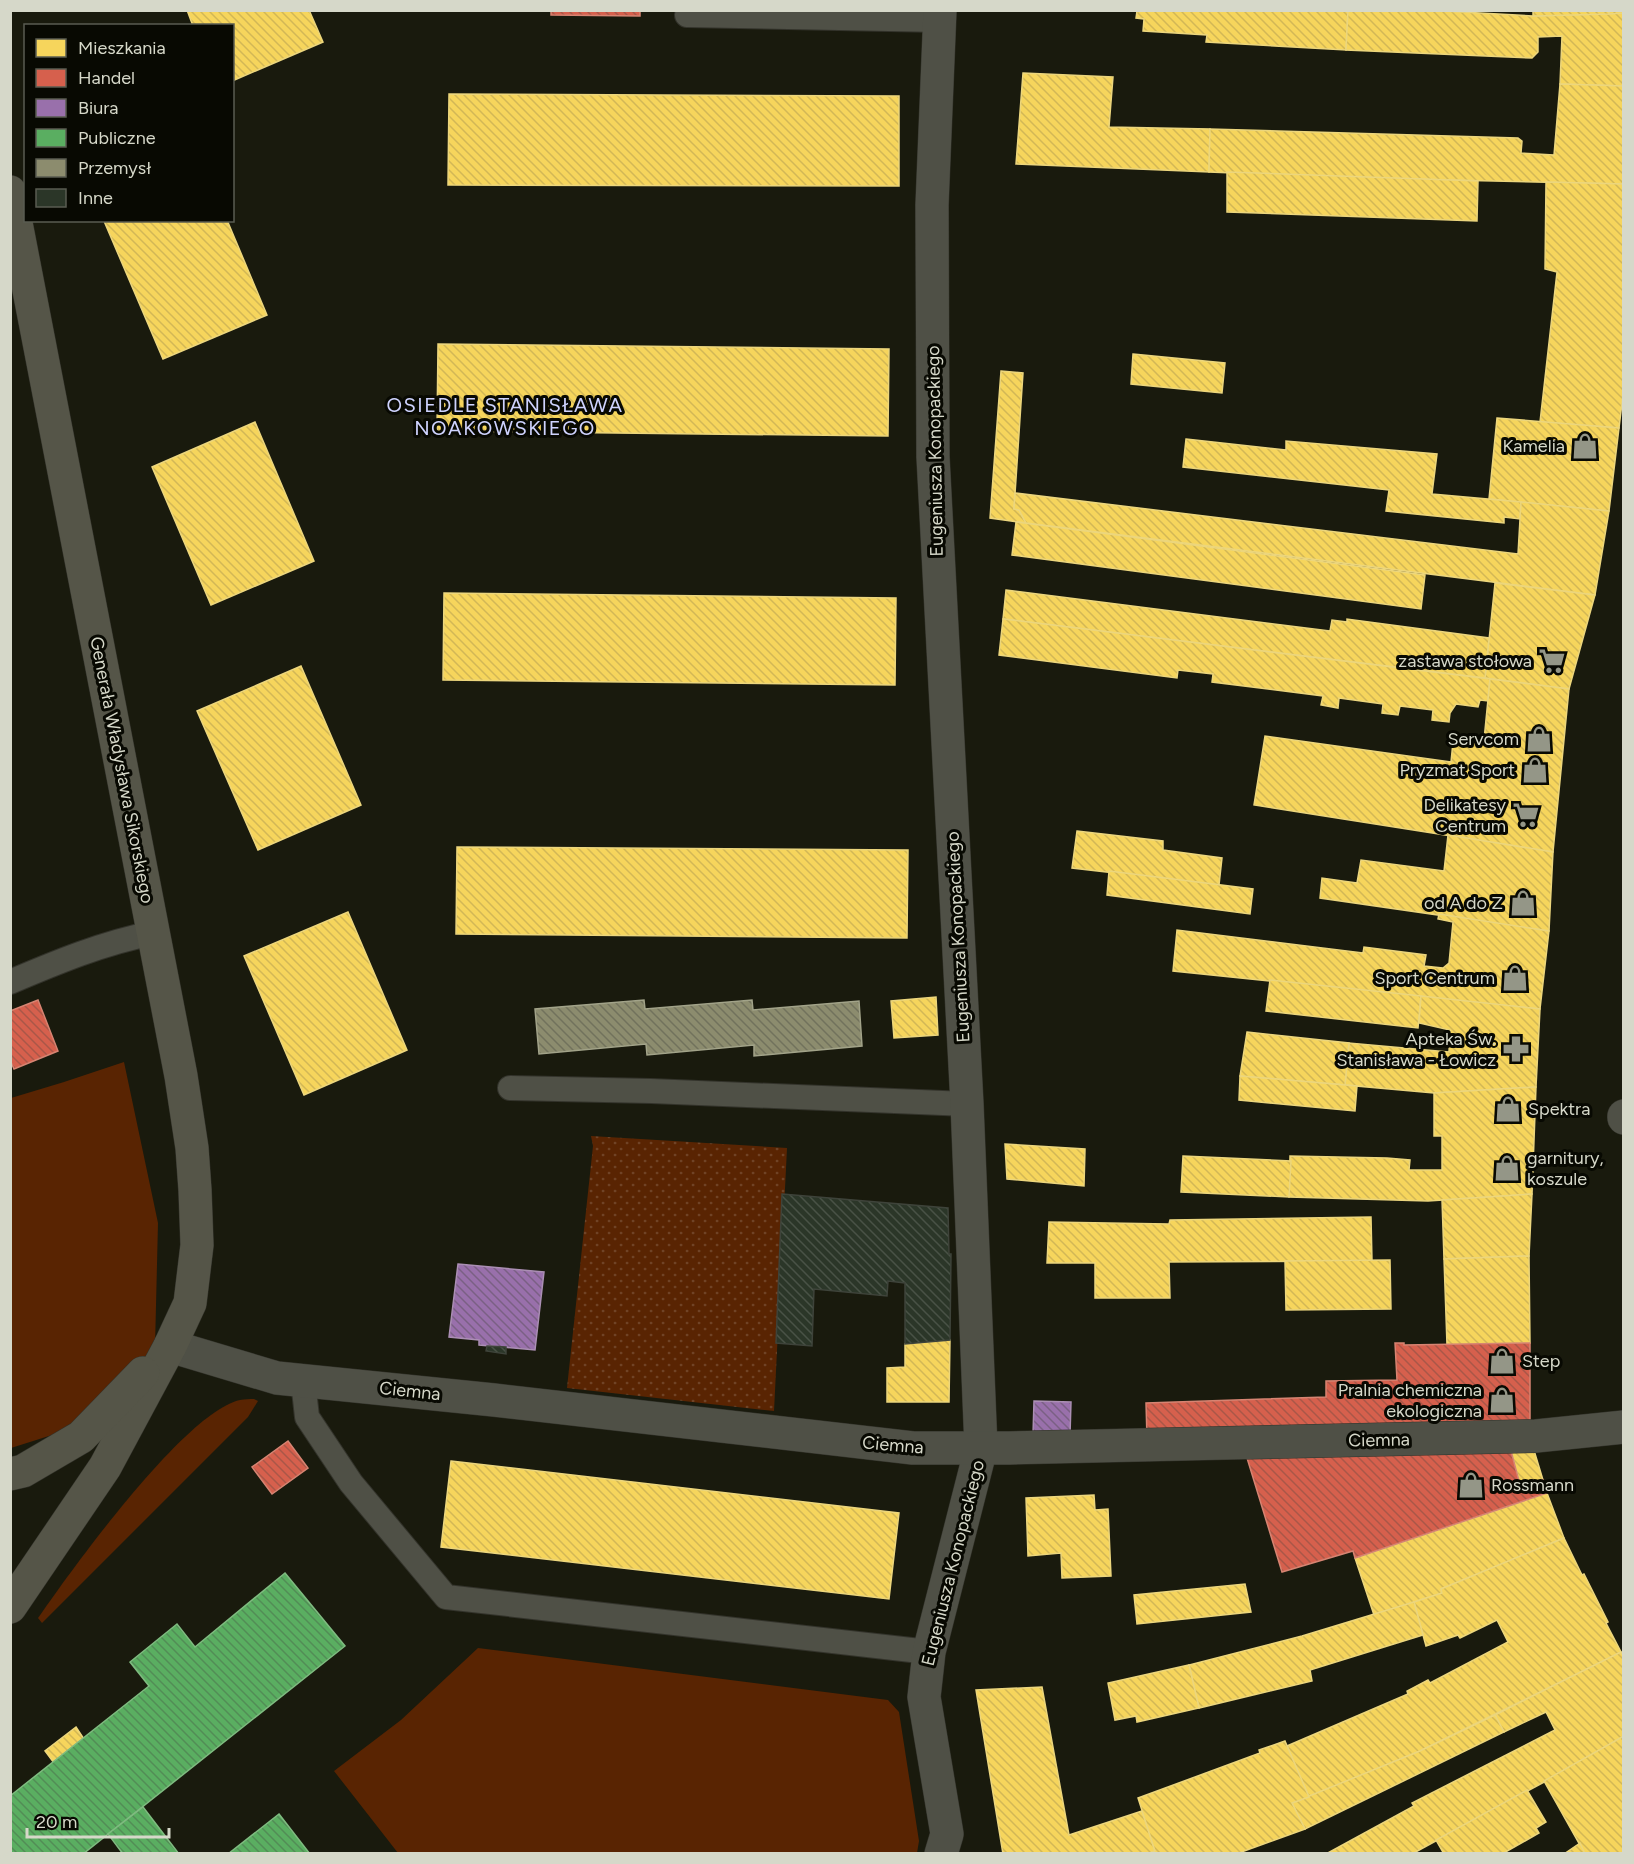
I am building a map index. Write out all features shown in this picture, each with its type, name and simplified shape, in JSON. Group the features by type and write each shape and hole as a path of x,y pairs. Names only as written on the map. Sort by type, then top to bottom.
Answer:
{"street":[{"name":"Eugeniusza Konopackiego","path":"940,15 932,205 933,457 967,1104 981,1448 929,1652 924,1697 947,1834 941,1854"},
{"name":"Generała Władysława Sikorskiego","path":"10,192 184,1096 192,1148 197,1245 190,1303 170,1346 105,1467 14,1592"},
{"name":"Ciemna","path":"170,1346 277,1378 494,1400 913,1448 1536,1436 1623,1427"},
{"path":"10,1474 23,1471 81,1437 170,1346"}],"lane":[{"path":"687,15 940,15"},
{"path":"10,982 69,956 153,933"},
{"path":"510,1088 651,1091 967,1104"},
{"path":"303,1381 306,1417 351,1483 446,1597 929,1652"}],"shaded area":[{"path":"124,1062 158,1223 155,1347 71,1429 11,1448 11,1098"},
{"path":"591,1136 787,1148 774,1411 567,1388 593,1146"},
{"path":"240,1400 258,1401 248,1417 42,1623 38,1618 76,1565 161,1461 190,1432 217,1411"},
{"path":"478,1648 888,1700 899,1712 919,1841 917,1853 398,1853 334,1771 401,1720"}],"building: Mieszkania":[{"path":"187,10 309,10 323,42 234,80 234,24 192,24"},
{"path":"1129,10 1348,10 1346,50 1206,42 1207,35 1143,31 1144,19 1136,18 1137,11"},
{"path":"1348,10 1425,10 1533,16 1624,13 1624,86 1560,84 1562,36 1538,37 1538,52 1532,58 1346,50"},
{"path":"1533,10 1609,10 1609,14 1533,16"},
{"path":"1609,10 1624,10 1624,13 1609,14"},
{"path":"1023,73 1113,77 1109,127 1210,129 1209,172 1016,164"},
{"path":"1560,84 1624,86 1624,184 1209,172 1210,129 1518,138 1522,141 1521,153 1554,155"},
{"path":"449,94 899,96 899,186 448,185"},
{"path":"1227,172 1478,181 1477,221 1227,212"},
{"path":"1546,182 1624,184 1624,386 1619,428 1540,422 1557,272 1545,269"},
{"path":"104,222 228,222 267,315 163,359"},
{"path":"438,344 889,349 888,436 437,431"},
{"path":"1133,354 1225,363 1222,393 1131,384"},
{"path":"1001,371 1023,373 1014,509 1019,510 1026,523 990,518"},
{"path":"1497,418 1619,428 1609,511 1489,499"},
{"path":"255,422 314,561 211,605 152,467"},
{"path":"1186,439 1286,450 1286,441 1437,454 1432,494 1521,502 1520,519 1504,517 1504,523 1386,511 1389,490 1183,467"},
{"path":"1015,493 1518,554 1521,502 1609,511 1595,595 1026,523 1019,510 1014,509"},
{"path":"1016,522 1425,575 1421,609 1012,555"},
{"path":"1495,583 1595,595 1569,689 1485,678"},
{"path":"1006,590 1330,631 1332,620 1347,622 1347,619 1489,638 1485,678 1003,619"},
{"path":"444,593 896,598 895,685 443,680"},
{"path":"1003,619 1490,679 1488,701 1480,700 1478,707 1456,704 1450,713 1449,722 1432,720 1433,710 1400,706 1398,715 1382,713 1383,704 1339,698 1338,708 1321,705 1323,696 1212,682 1213,674 1178,670 1177,678 999,655"},
{"path":"301,666 361,805 258,850 197,711"},
{"path":"1490,679 1569,689 1553,852 1254,805 1265,736 1451,762 1453,742 1459,737 1484,740"},
{"path":"1077,831 1163,841 1163,850 1222,858 1219,885 1072,868"},
{"path":"1448,835 1553,852 1549,931 1320,898 1322,878 1357,883 1361,860 1444,871"},
{"path":"457,847 908,850 907,938 456,934"},
{"path":"1109,871 1253,889 1250,914 1107,895"},
{"path":"348,912 407,1050 304,1095 244,956"},
{"path":"1439,914 1549,931 1540,1009 1173,971 1177,930 1363,953 1364,947 1426,955 1424,966 1443,968 1449,963 1453,922 1438,919"},
{"path":"1270,980 1421,996 1418,1028 1266,1011"},
{"path":"1421,996 1540,1009 1536,1087 1434,1093 1345,1085 1349,1043 1449,1052 1450,1030 1419,1023"},
{"path":"936,997 938,1035 894,1038 891,1001"},
{"path":"1247,1032 1349,1043 1345,1085 1240,1076"},
{"path":"1240,1076 1357,1086 1355,1111 1239,1100"},
{"path":"1536,1087 1532,1194 1428,1201 1289,1197 1290,1156 1410,1160 1409,1170 1442,1170 1442,1136 1434,1136 1434,1093"},
{"path":"1005,1144 1085,1149 1084,1186 1007,1179"},
{"path":"1183,1156 1291,1161 1289,1197 1181,1192"},
{"path":"1532,1194 1529,1256 1444,1259 1442,1200"},
{"path":"1371,1217 1372,1261 1169,1262 1170,1298 1095,1298 1095,1263 1047,1263 1049,1222 1169,1224 1170,1220"},
{"path":"1529,1256 1530,1343 1447,1345 1444,1259"},
{"path":"1390,1260 1391,1309 1286,1310 1285,1261"},
{"path":"950,1340 949,1402 887,1402 887,1368 905,1367 905,1344"},
{"path":"1510,1447 1533,1447 1543,1480 1520,1485"},
{"path":"451,1461 899,1513 889,1599 441,1547"},
{"path":"1547,1493 1564,1538 1441,1589 1442,1593 1374,1615 1355,1558"},
{"path":"1094,1495 1095,1510 1108,1509 1111,1576 1062,1578 1061,1553 1028,1556 1026,1498"},
{"path":"1564,1538 1621,1652 1420,1751 1309,1797 1287,1746 1408,1694 1407,1691 1428,1680 1430,1683 1508,1642 1497,1620 1460,1638 1458,1635 1426,1646 1414,1602 1442,1593 1441,1589"},
{"path":"1245,1584 1251,1612 1137,1624 1134,1595"},
{"path":"1414,1602 1423,1635 1310,1670 1312,1681 1199,1708 1189,1665 1302,1636"},
{"path":"1621,1652 1624,1657 1624,1736 1412,1854 1326,1854 1414,1806 1412,1803 1555,1730 1546,1712 1504,1732 1495,1715"},
{"path":"1189,1665 1199,1708 1137,1722 1136,1716 1115,1720 1108,1683"},
{"path":"1042,1687 1069,1835 1142,1811 1155,1851 1147,1854 1003,1854 976,1690"},
{"path":"1495,1715 1504,1732 1305,1829 1292,1803 1420,1751"},
{"path":"76,1727 84,1739 54,1763 45,1751"},
{"path":"1624,1736 1624,1854 1585,1854 1544,1781"},
{"path":"1285,1741 1309,1797 1292,1803 1305,1829 1236,1854 1147,1854 1155,1851 1138,1798 1260,1753 1259,1750"},
{"path":"1527,1790 1546,1822 1536,1828 1539,1833 1502,1854 1444,1854 1436,1840"},
{"path":"1580,1843 1585,1854 1564,1854"}],"building: Handel":[{"path":"551,10 640,10 640,16 551,15"},
{"path":"38,1000 58,1051 14,1069 10,1060 10,1011"},
{"path":"1395,1343 1404,1343 1404,1345 1530,1343 1530,1428 1147,1438 1146,1403 1326,1397 1326,1381 1397,1380"},
{"path":"288,1441 308,1468 272,1494 252,1467"},
{"path":"1510,1447 1520,1485 1543,1480 1547,1493 1355,1558 1353,1551 1282,1572 1247,1458"}],"building: Biura":[{"path":"458,1264 544,1272 535,1350 479,1345 479,1340 449,1337"},
{"path":"1034,1401 1071,1402 1070,1435 1033,1434"}],"building: Publiczne":[{"path":"285,1573 345,1646 83,1854 10,1854 10,1796 149,1686 130,1662 177,1624 195,1647"},
{"path":"143,1807 179,1854 123,1854 108,1834"},
{"path":"279,1814 310,1854 228,1854"}],"building: Przemysł":[{"path":"644,1000 645,1009 752,1000 753,1010 859,1001 862,1046 754,1056 754,1045 647,1055 646,1044 539,1054 535,1009"}],"building: Inne":[{"path":"782,1194 948,1208 949,1254 951,1254 950,1340 905,1344 905,1283 888,1281 887,1296 814,1289 812,1346 776,1343"},
{"path":"487,1346 506,1347 506,1354 486,1351"}],"place":[{"name":"Kamelia","path":"1585,446"},
{"name":"zastawa stołowa","path":"1552,661"},
{"name":"Servcom","path":"1539,739"},
{"name":"Pryzmat Sport","path":"1535,770"},
{"name":"Delikatesy Centrum","path":"1526,815"},
{"name":"od A do Z","path":"1523,903"},
{"name":"Sport Centrum","path":"1515,978"},
{"name":"Apteka Św. Stanisława - Łowicz","path":"1516,1049"},
{"name":"Spektra","path":"1508,1109"},
{"name":"garnitury, koszule","path":"1507,1168"},
{"name":"Step","path":"1502,1361"},
{"name":"Pralnia chemiczna ekologiczna","path":"1502,1400"},
{"name":"Rossmann","path":"1471,1485"}],"district":[{"name":"OSIEDLE STANISŁAWA NOAKOWSKIEGO","path":"505,416"}]}
